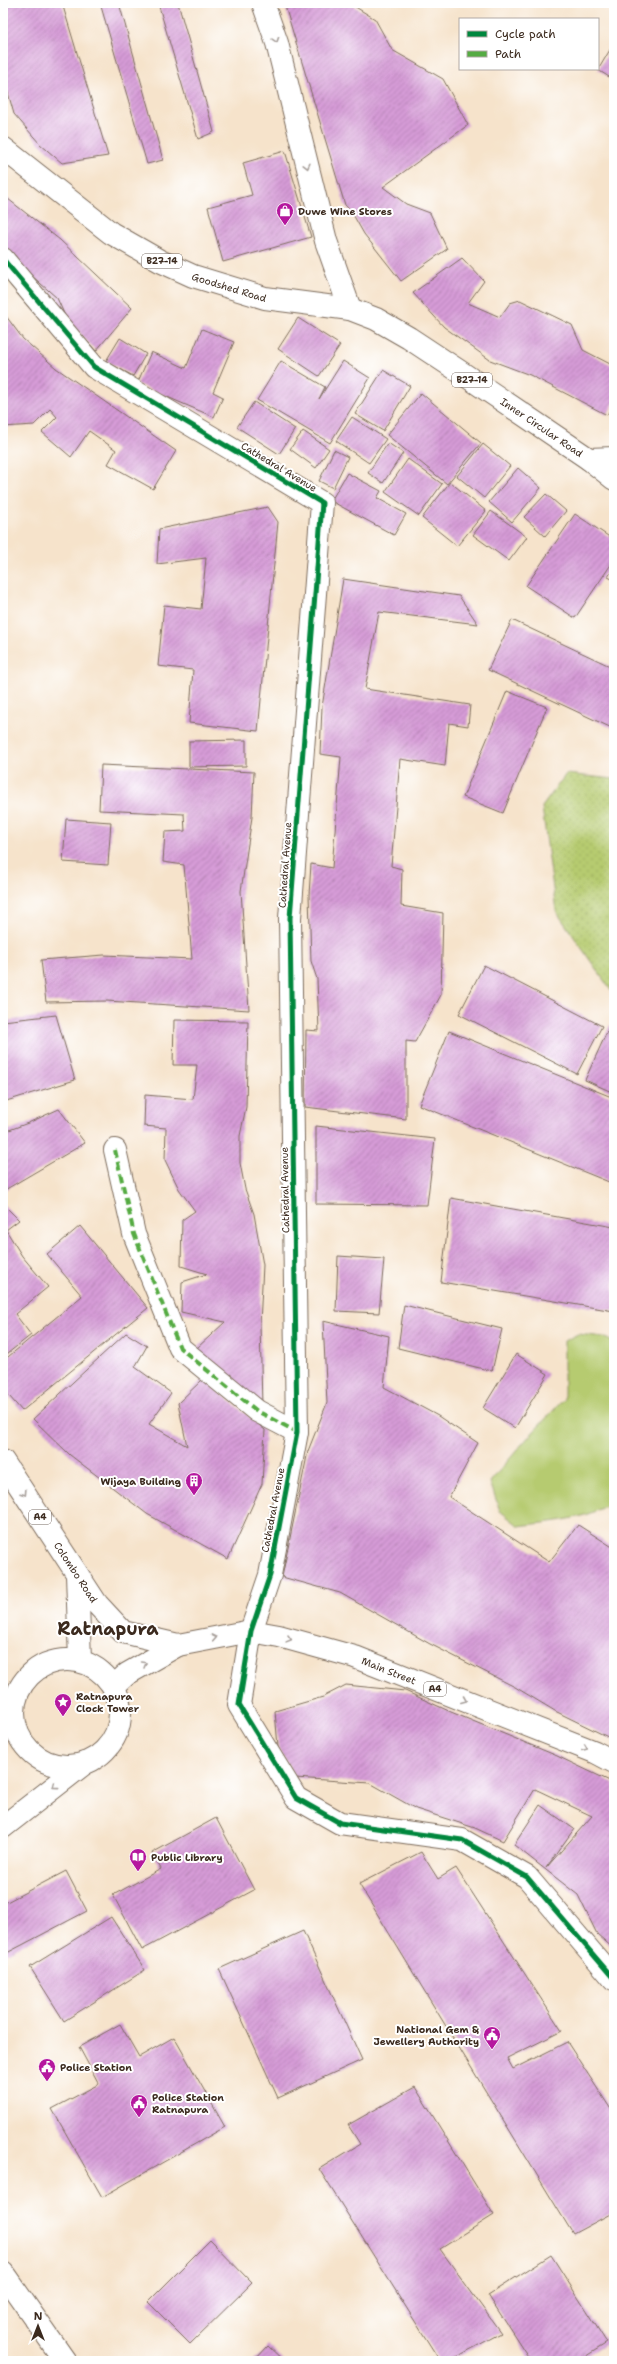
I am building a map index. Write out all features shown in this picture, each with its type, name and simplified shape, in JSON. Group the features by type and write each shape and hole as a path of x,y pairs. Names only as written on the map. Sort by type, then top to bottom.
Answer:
{"main road":[{"path":"263,3 277,44 326,241 350,309"},
{"name":"Goodshed Road","path":"3,148 111,233 160,261 193,276 265,298 350,309"},
{"name":"Cathedral Avenue","path":"3,259 94,367 322,503 290,918 297,1432 270,1575 251,1631 239,1705 296,1798 340,1823 462,1840 527,1877 614,1979"},
{"name":"Inner Circular Road","path":"350,309 376,318 409,338 589,459 614,458"},
{"name":"B27-14","path":"589,459 614,480"},
{"path":"115,1150 134,1234 180,1348 257,1411 297,1432"},
{"name":"Colombo Road","path":"3,1460 96,1604 123,1632 178,1645"},
{"path":"77,1574 80,1661"},
{"name":"Main Street","path":"178,1645 251,1631 279,1636 355,1657 595,1752 614,1762"},
{"path":"114,1686 127,1674 178,1645"},
{"path":"3,1698 35,1669 49,1662 65,1659 80,1661 93,1666 105,1675 114,1686 119,1701 120,1716 117,1731 110,1745 100,1755 86,1763 3,1827"},
{"path":"24,1680 16,1696 13,1712 16,1729 24,1745 36,1757 52,1764 69,1766 86,1763"},
{"path":"3,2273 64,2361"}],"green space":[{"path":"566,774 614,779 614,995 556,911 542,807"},
{"path":"578,1334 604,1337 614,1343 614,1497 606,1505 596,1511 571,1519 519,1526 500,1511 490,1482 523,1443 564,1399 564,1341"}],"building":[{"path":"3,3 62,3 108,156 62,163 40,144 14,114 3,75"},
{"path":"100,3 119,3 163,160 147,164"},
{"path":"158,3 178,3 214,132 198,139"},
{"path":"295,3 349,3 375,19 392,50 443,79 468,125 383,187 406,204 430,213 447,249 401,281 364,234 351,211 345,205 285,6"},
{"path":"614,43 614,80 598,70"},
{"path":"285,151 311,237 223,262 208,207 252,195 243,163"},
{"path":"3,195 60,240 132,308 96,351 66,318 57,298 23,268 3,244"},
{"path":"462,258 484,281 468,303 500,317 510,303 520,300 572,325 583,350 614,366 614,403 607,415 530,375 490,360 444,327 413,293"},
{"path":"3,312 23,339 56,368 176,451 153,489 108,464 116,450 89,431 71,457 42,432 57,417 50,409 34,425 3,427"},
{"path":"298,318 340,345 319,376 278,349"},
{"path":"202,329 234,342 213,392 223,397 214,417 137,384 151,352 186,368"},
{"path":"120,338 146,354 133,376 106,361"},
{"path":"281,361 325,387 319,399 343,361 370,378 330,443 257,400"},
{"path":"383,370 410,386 383,431 355,414"},
{"path":"421,393 481,443 447,484 387,435"},
{"path":"254,402 295,429 279,454 237,427"},
{"path":"352,417 386,439 369,463 336,441"},
{"path":"303,431 329,449 316,468 290,449"},
{"path":"388,443 403,453 383,483 368,473"},
{"path":"483,444 510,466 484,498 457,476"},
{"path":"334,450 348,457 333,488 319,481"},
{"path":"408,459 442,484 419,516 385,492"},
{"path":"518,468 541,488 512,522 489,502"},
{"path":"347,473 381,491 377,498 406,514 394,535 331,501"},
{"path":"450,482 486,511 457,546 422,518"},
{"path":"546,494 566,511 545,536 524,517"},
{"path":"268,507 278,522 258,731 189,723 193,670 158,666 164,605 201,609 206,558 157,564 159,529"},
{"path":"491,511 527,537 509,561 473,535"},
{"path":"575,514 614,540 614,560 575,618 526,586"},
{"path":"614,567 614,580 608,577"},
{"path":"343,579 459,596 478,624 379,612 365,689 470,705 468,726 449,723 445,766 400,759 391,866 402,869 401,906 443,913 441,995 415,1042 406,1041 406,1119 305,1107 306,1030 319,1031 317,979 311,961 309,895 311,864 332,868 341,757 320,754 322,707"},
{"path":"512,620 614,668 614,729 488,670"},
{"path":"507,691 547,707 503,813 463,797"},
{"path":"246,740 246,766 189,767 189,741"},
{"path":"101,765 254,772 252,817 241,891 249,1010 107,1001 46,1002 41,960 104,955 192,959 184,865 163,862 165,832 185,831 184,814 99,810"},
{"path":"66,819 111,822 108,865 63,862"},
{"path":"484,965 602,1026 577,1074 459,1014"},
{"path":"56,1015 75,1080 3,1102 3,1021"},
{"path":"174,1020 248,1021 246,1107 240,1136 240,1163 245,1189 254,1214 263,1265 260,1324 262,1406 195,1359 197,1348 225,1322 181,1312 182,1282 207,1274 181,1266 182,1220 195,1211 179,1189 165,1160 166,1128 144,1126 145,1095 193,1099 197,1065 173,1065"},
{"path":"610,1025 614,1026 614,1093 585,1080"},
{"path":"449,1031 614,1098 614,1184 419,1105"},
{"path":"59,1109 85,1143 3,1191 3,1130 4,1132 28,1123"},
{"path":"316,1126 435,1139 427,1205 316,1204"},
{"path":"451,1198 614,1227 614,1311 441,1282"},
{"path":"3,1204 19,1220 6,1230 22,1256 48,1287 15,1314 31,1335 3,1357"},
{"path":"80,1226 148,1308 22,1411 3,1389 3,1361 82,1296 47,1254"},
{"path":"338,1256 384,1259 379,1313 336,1311"},
{"path":"404,1305 502,1329 492,1371 398,1348"},
{"path":"323,1321 389,1336 384,1387 438,1416 478,1443 449,1497 549,1562 578,1525 614,1548 614,1740 555,1711 515,1687 430,1644 340,1593 282,1577 308,1451 327,1403"},
{"path":"126,1333 147,1346 135,1367 171,1393 149,1424 187,1446 178,1403 203,1379 265,1430 262,1484 228,1559 147,1514 70,1455 33,1419"},
{"path":"516,1354 548,1374 515,1428 483,1408"},
{"path":"346,1685 405,1691 451,1712 555,1755 614,1783 614,1949 597,1934 578,1895 514,1845 540,1805 574,1829 546,1868 592,1816 535,1789 503,1841 475,1828 416,1809 370,1783 295,1778 278,1747 275,1711 323,1697"},
{"path":"216,1818 254,1890 142,1950 113,1895 161,1869 152,1853"},
{"name":"National Gem & Jewellery Authority","path":"421,1852 438,1879 456,1868 562,2031 507,2058 513,2069 567,2042 614,2114 614,2212 573,2234 359,1884"},
{"path":"66,1871 87,1911 3,1955 3,1904"},
{"path":"111,1917 145,1970 64,2021 30,1967"},
{"path":"303,1931 362,2060 278,2098 219,1969"},
{"name":"Police Station Ratnapura","path":"120,2024 139,2057 174,2037 225,2127 102,2197 52,2109 99,2084 79,2047"},
{"path":"415,2087 494,2215 440,2249 501,2333 449,2361 440,2361 319,2169 360,2144 348,2125"},
{"path":"210,2240 252,2283 190,2344 148,2302"},
{"path":"551,2255 607,2343 578,2361 531,2361 488,2295"},
{"path":"268,2346 284,2361 254,2361"}],"marked path":[{"path":"115,1150 134,1234 180,1348 257,1411 297,1432"}],"cycle path":[{"path":"3,259 94,367 322,503 290,918 297,1432 270,1575 251,1631 239,1705 296,1798 340,1823 462,1840 527,1877 614,1979"}],"place":[{"name":"Duwe Wine Stores","path":"285,226"},
{"name":"Wijaya Building","path":"194,1496"},
{"name":"Ratnapura Clock Tower","path":"63,1717"},
{"name":"Public Library","path":"138,1872"},
{"name":"National Gem & Jewellery Authority","path":"492,2050"},
{"name":"Police Station","path":"47,2082"},
{"name":"Police Station Ratnapura","path":"139,2118"}],"district":[{"name":"Ratnapura","path":"108,1629"}]}
